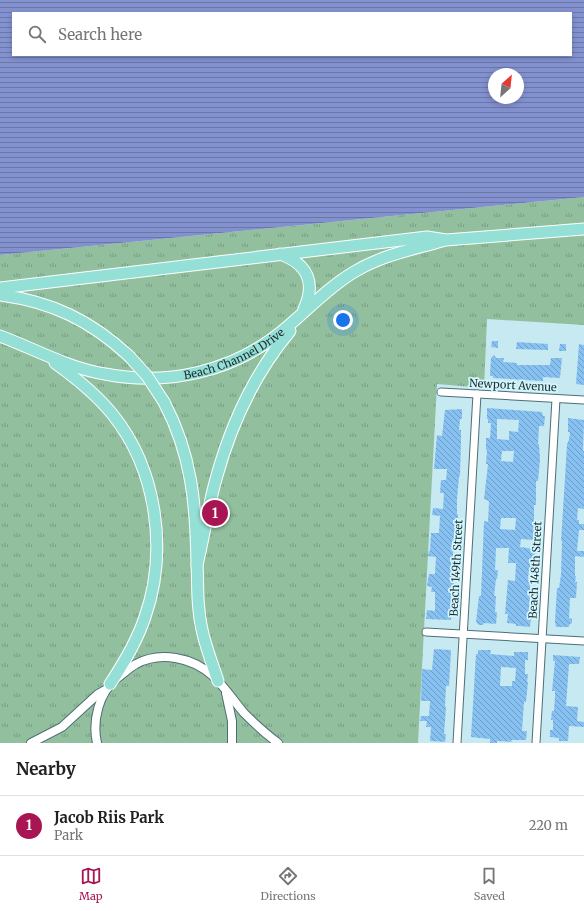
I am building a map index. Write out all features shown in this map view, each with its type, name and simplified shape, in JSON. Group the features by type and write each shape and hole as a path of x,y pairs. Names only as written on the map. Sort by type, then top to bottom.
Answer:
{"main road":[{"name":"Beach Channel Drive","path":"0,336 73,366 105,374 147,378 180,376 217,367 249,354 281,332 338,283 354,272 372,262 402,251 446,240 584,229"},
{"name":"Beach Channel Drive","path":"0,288 427,237 446,240"},
{"path":"197,565 216,480 224,450 235,421 262,369 302,313 310,294 308,279 300,265 280,254"},
{"path":"0,295 35,301 66,313 99,332 129,356 147,376 164,402 178,430 189,468 194,496 197,595 200,622 202,633 218,681"},
{"path":"45,355 92,393 120,424 139,460 148,484 153,506 157,547 150,600 145,618 135,641 109,686"}],"street":[{"name":"Newport Avenue","path":"441,392 584,400"},
{"name":"Beach 149th Street","path":"457,743 477,394"},
{"name":"Beach 148th Street","path":"536,743 556,398"},
{"path":"426,632 584,641"},
{"path":"31,743 62,726 98,694 136,664 152,658 165,657 192,662 208,672 218,681 255,723 278,743"},
{"path":"97,743 95,727 97,714 109,686"},
{"path":"225,690 232,721 232,743"}],"green space":[{"path":"584,197 584,325 487,319 484,388 437,384 418,743 0,743 0,255"}],"water":[{"path":"0,0 584,0 584,197 0,255"}],"building":[{"path":"492,341 498,341 498,348 491,347"},
{"path":"517,342 548,344 548,350 516,349"},
{"path":"560,344 566,344 566,351 559,351"},
{"path":"579,344 584,345 584,385 576,384"},
{"path":"494,355 496,358 504,358 503,362 517,363 517,365 550,365 551,358 562,358 560,378 543,377 543,381 493,378 493,376 490,376 491,358"},
{"path":"487,408 542,412 543,416 545,416 544,426 539,426 538,444 540,459 538,481 536,481 536,505 534,505 534,540 521,539 520,547 535,549 533,568 529,569 528,580 530,581 530,592 532,592 528,617 531,617 530,627 516,626 516,624 507,623 508,614 505,614 508,580 515,581 516,563 508,563 509,548 496,548 495,570 498,570 494,596 496,596 496,624 484,623 483,625 479,625 476,622 479,596 481,596 484,521 488,522 489,501 484,499 488,464 486,464 486,438 490,438 491,423 488,423","holes":["497,419 519,420 518,432 509,431 509,440 497,439","502,451 514,451 513,462 501,461","501,518 516,518 515,530 500,529"]},
{"path":"462,409 462,419 460,419 459,430 461,430 460,475 457,499 458,520 456,535 454,535 453,556 455,556 452,576 454,576 453,596 451,596 451,620 426,619 427,610 435,611 435,592 431,592 432,587 427,586 429,574 435,574 436,557 428,556 430,551 431,533 439,533 440,516 432,515 433,508 443,509 444,493 440,493 441,480 446,480 447,469 434,469 437,435 442,436 445,410"},
{"path":"568,418 584,420 584,509 578,508 577,520 579,520 579,524 584,524 584,530 579,530 577,551 584,551 584,557 575,556 575,582 577,582 576,598 570,598 569,618 572,619 572,623 569,627 556,627 557,588 559,588 561,575 561,541 567,444 570,432 568,432"},
{"path":"434,649 451,650 449,686 446,686 445,742 430,741 431,727 426,727 427,721 420,721 421,716 429,716 430,701 421,701 422,669 432,670"},
{"path":"478,650 491,650 490,654 514,656 514,652 528,652 528,660 525,660 525,674 528,674 528,682 526,702 524,702 522,731 527,731 526,740 511,740 512,742 497,741 497,743 490,743 490,739 471,737 476,654 478,654","holes":["501,667 516,668 515,681 512,681 512,686 500,686"]},
{"path":"553,655 580,657 579,664 569,664 566,706 578,707 577,721 584,722 584,727 569,726 568,741 559,741 559,738 550,737 550,730 553,730 553,720 551,720 552,711 554,711 555,696 555,691 552,691 555,661 553,661"}],"place":[{"name":"Jacob Riis Park","path":"215,513"}]}
